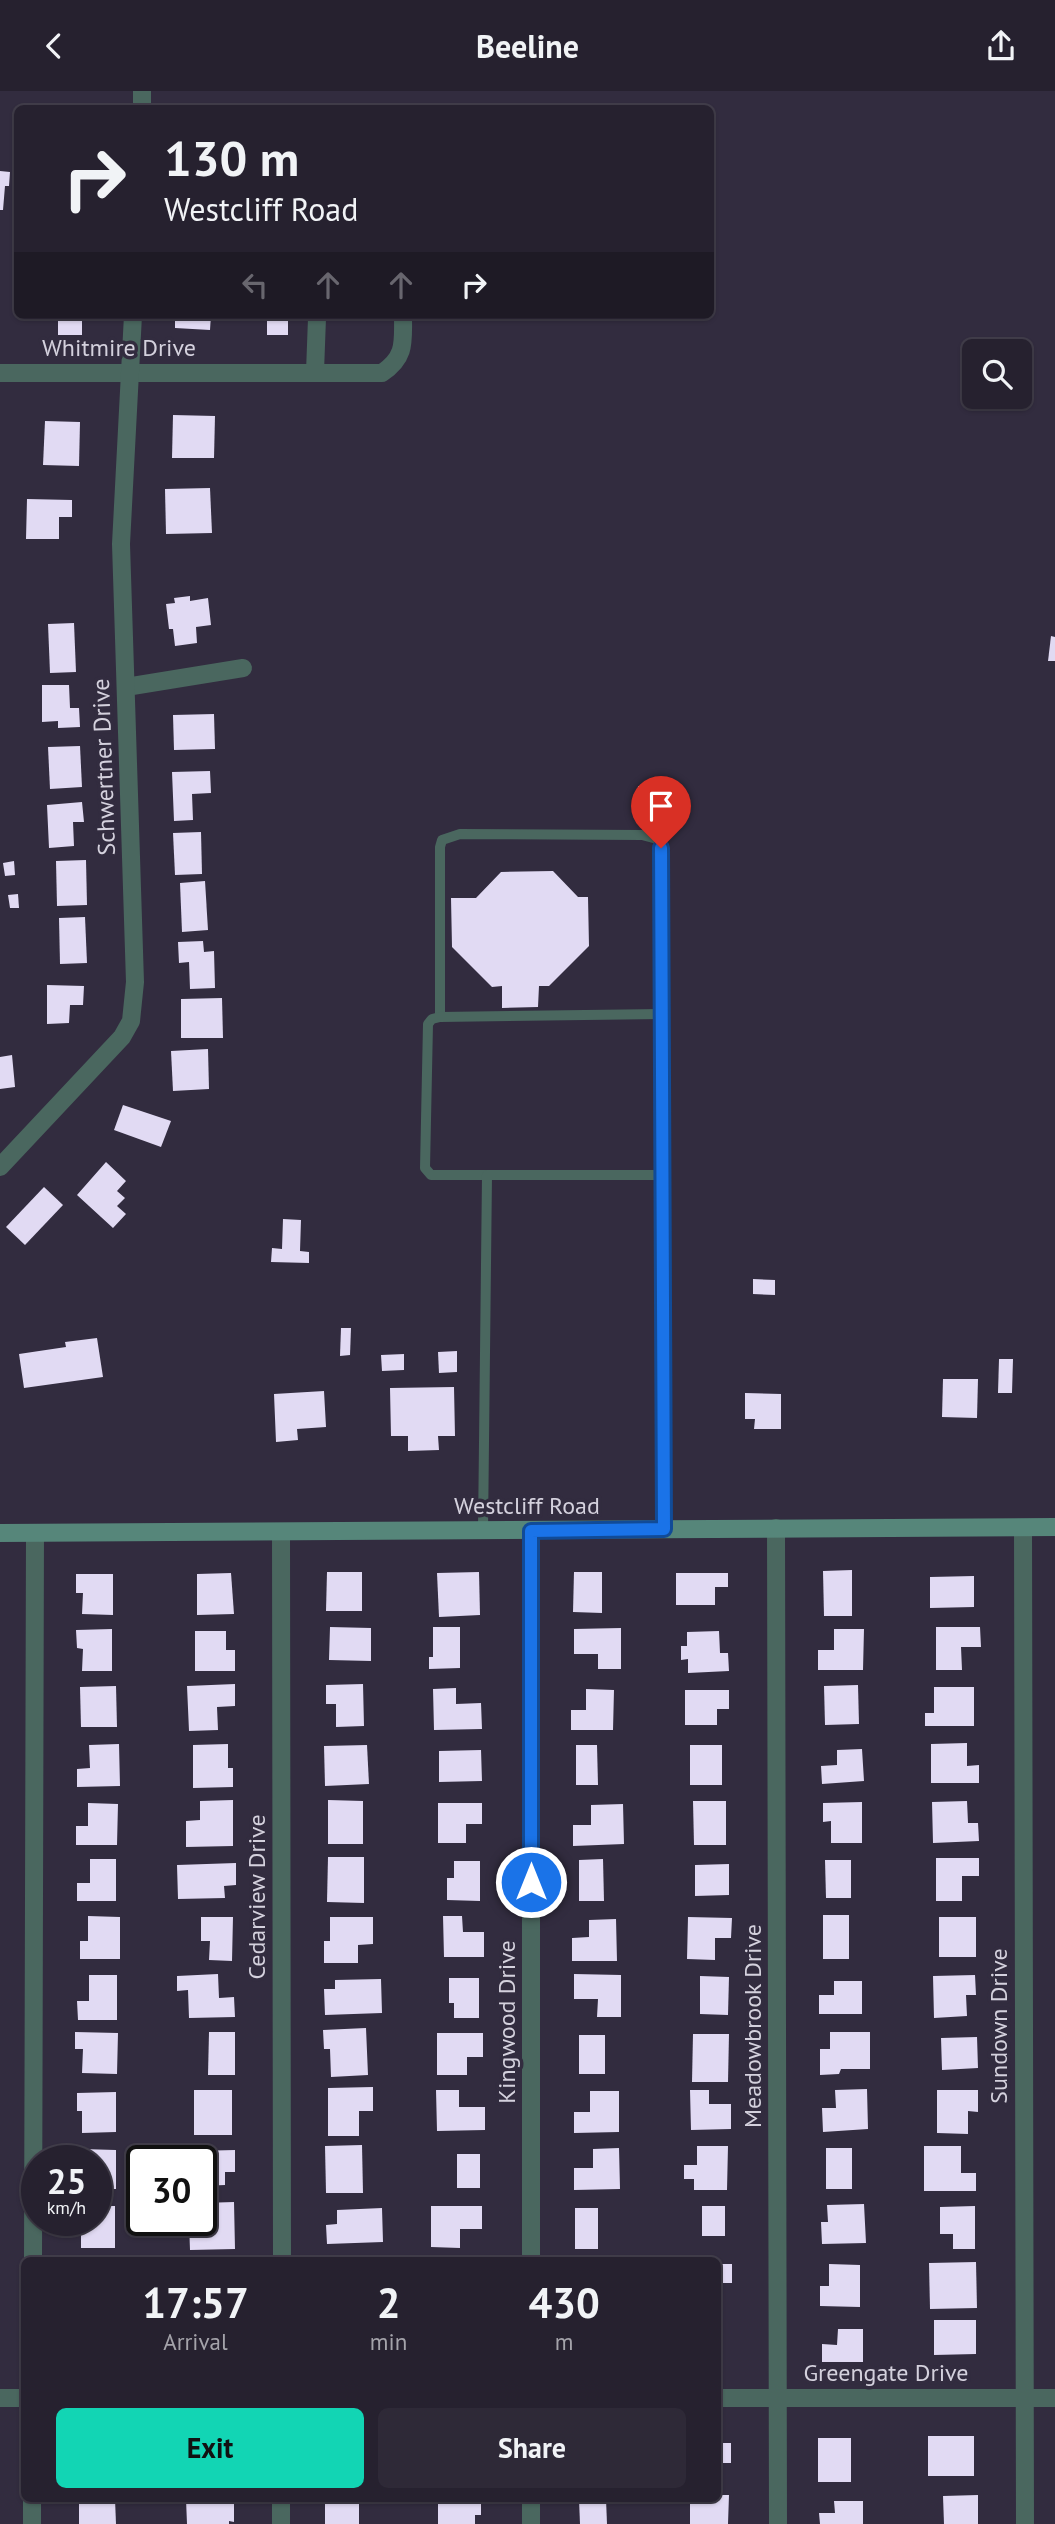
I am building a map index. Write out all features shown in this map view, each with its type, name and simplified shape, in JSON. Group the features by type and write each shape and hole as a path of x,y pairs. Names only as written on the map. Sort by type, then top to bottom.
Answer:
{"street":[{"name":"Schwertner Drive","path":"0,1167 95,1068 122,1037 131,1021 135,982 121,544 133,319"},
{"path":"315,372 317,319"},
{"name":"Whitmire Drive","path":"0,373 382,373 394,365 402,350 403,319"},
{"path":"127,687 243,668"},
{"name":"Westcliff Road","path":"0,1533 1055,1527"},
{"name":"Meadowbrook Drive","path":"776,1528 778,2524"},
{"name":"Sundown Drive","path":"1023,1528 1025,2524"},
{"name":"Kingwood Drive","path":"531,1531 531,2257"},
{"name":"Cedarview Drive","path":"281,1532 282,2257"},
{"path":"33,2257 35,1533"},
{"path":"0,2398 21,2398"},
{"name":"Greengate Drive","path":"721,2398 1055,2398"},
{"path":"32,2502 32,2524"},
{"path":"281,2502 281,2524"},
{"path":"531,2502 531,2524"}],"lane":[{"path":"440,1017 442,840 460,834 642,835 657,839 661,848 664,1529"},
{"path":"662,1014 432,1019 428,1024 425,1168 431,1175 662,1175"},
{"path":"483,1531 487,1175"}],"building":[{"path":"0,171 10,172 9,186 5,186 3,210 0,210"},
{"path":"58,319 82,319 82,335 58,335"},
{"path":"175,319 211,319 210,330 175,328"},
{"path":"267,319 288,319 288,335 267,335"},
{"path":"173,415 215,416 214,458 172,458"},
{"path":"45,421 80,422 79,466 43,465"},
{"path":"210,488 212,533 166,534 165,489"},
{"path":"27,499 72,500 72,517 59,517 59,539 26,539"},
{"path":"190,596 190,601 208,598 211,625 196,627 197,643 175,646 173,629 169,629 166,604 175,603 174,598"},
{"path":"74,623 76,672 50,673 48,624"},
{"path":"1051,636 1055,637 1055,661 1048,661"},
{"path":"42,685 69,685 70,708 79,708 80,727 58,728 58,721 42,722"},
{"path":"214,714 215,749 174,750 173,715"},
{"path":"80,746 82,787 50,789 48,747"},
{"path":"210,771 211,793 192,794 193,820 174,821 172,772"},
{"path":"638,786 658,786 657,803 637,803"},
{"path":"82,802 84,822 73,822 74,846 49,848 47,805"},
{"path":"201,832 202,874 175,875 173,833"},
{"path":"86,860 87,905 57,906 56,861"},
{"path":"14,861 15,875 5,876 3,863"},
{"path":"553,871 578,897 588,897 589,946 549,986 539,986 538,1007 502,1008 502,986 492,987 452,947 451,898 476,898 501,872"},
{"path":"205,881 208,930 182,932 180,883"},
{"path":"18,894 19,908 10,908 8,895"},
{"path":"85,917 87,963 60,964 59,918"},
{"path":"203,941 204,952 214,951 215,988 190,989 189,962 179,963 178,942"},
{"path":"47,985 84,986 83,1005 70,1005 69,1023 47,1024"},
{"path":"222,998 223,1038 181,1038 181,999"},
{"path":"208,1049 209,1089 173,1091 171,1051"},
{"path":"12,1055 15,1087 0,1089 0,1057"},
{"path":"123,1105 171,1121 161,1147 114,1130"},
{"path":"106,1162 126,1181 117,1191 125,1198 117,1206 126,1214 113,1228 77,1195"},
{"path":"44,1187 63,1205 25,1245 6,1227"},
{"path":"283,1219 301,1220 300,1251 309,1252 309,1263 271,1262 272,1248 282,1249"},
{"path":"753,1279 775,1280 775,1295 753,1294"},
{"path":"341,1328 351,1328 350,1355 340,1356"},
{"path":"97,1338 103,1377 24,1388 19,1354 66,1347 65,1342"},
{"path":"457,1351 457,1372 439,1373 438,1352"},
{"path":"404,1354 404,1370 382,1371 381,1355"},
{"path":"999,1359 1013,1359 1012,1393 998,1393"},
{"path":"943,1379 978,1379 977,1418 942,1417"},
{"path":"454,1387 455,1436 438,1436 439,1450 408,1451 408,1436 391,1436 390,1388"},
{"path":"324,1391 326,1427 297,1429 298,1440 276,1442 274,1394"},
{"path":"745,1393 781,1394 781,1429 754,1429 755,1419 745,1419"},
{"path":"852,1570 852,1616 824,1616 823,1571"},
{"path":"327,1572 362,1572 362,1611 326,1611"},
{"path":"479,1572 480,1615 439,1617 437,1573"},
{"path":"574,1572 602,1572 602,1613 573,1612"},
{"path":"231,1573 234,1614 197,1615 197,1574"},
{"path":"676,1573 728,1573 728,1587 715,1587 715,1605 676,1605"},
{"path":"76,1574 113,1574 113,1615 82,1614 83,1593 76,1593"},
{"path":"974,1576 974,1607 930,1608 930,1577"},
{"path":"330,1627 371,1628 371,1661 329,1660"},
{"path":"433,1627 460,1627 460,1668 429,1669 429,1657 433,1657"},
{"path":"936,1627 980,1627 981,1647 961,1647 962,1670 936,1670"},
{"path":"621,1628 621,1669 598,1669 598,1654 574,1654 574,1629"},
{"path":"112,1629 112,1671 82,1671 83,1649 77,1648 76,1630"},
{"path":"834,1629 864,1629 863,1670 818,1670 818,1650 834,1650"},
{"path":"195,1631 226,1631 226,1650 235,1650 235,1671 195,1671"},
{"path":"719,1631 720,1653 728,1653 729,1671 688,1673 688,1659 681,1660 681,1646 687,1646 687,1632"},
{"path":"235,1684 235,1706 217,1707 218,1730 189,1731 187,1686"},
{"path":"363,1684 364,1726 336,1727 336,1704 326,1704 326,1685"},
{"path":"858,1685 859,1724 825,1725 824,1686"},
{"path":"116,1686 117,1727 81,1727 80,1687"},
{"path":"934,1687 974,1687 974,1726 925,1726 925,1713 934,1713"},
{"path":"456,1688 456,1704 481,1703 482,1729 434,1730 433,1689"},
{"path":"586,1689 614,1690 613,1730 571,1730 571,1710 586,1710"},
{"path":"685,1690 729,1690 729,1709 717,1709 717,1725 685,1725"},
{"path":"967,1743 967,1766 979,1765 979,1783 931,1783 931,1744"},
{"path":"119,1744 120,1786 77,1787 77,1769 90,1768 89,1745"},
{"path":"228,1744 228,1768 233,1768 233,1787 193,1788 193,1745"},
{"path":"367,1745 369,1784 325,1786 324,1746"},
{"path":"576,1745 597,1745 598,1785 576,1785"},
{"path":"690,1745 722,1745 722,1785 690,1785"},
{"path":"862,1749 864,1781 822,1784 821,1766 837,1765 837,1750"},
{"path":"481,1750 482,1781 439,1782 439,1751"},
{"path":"233,1800 233,1846 186,1847 186,1821 200,1820 200,1801"},
{"path":"328,1800 363,1801 363,1844 328,1844"},
{"path":"693,1801 726,1801 726,1845 694,1845"},
{"path":"967,1801 968,1823 978,1823 979,1841 933,1843 932,1802"},
{"path":"862,1802 862,1843 831,1843 831,1821 823,1822 823,1803"},
{"path":"88,1803 118,1804 117,1845 76,1845 76,1826 88,1826"},
{"path":"438,1803 482,1803 482,1824 466,1824 466,1843 438,1843"},
{"path":"623,1804 624,1844 573,1846 573,1825 591,1825 591,1805"},
{"path":"328,1857 364,1857 364,1903 327,1902"},
{"path":"936,1858 979,1858 979,1876 962,1876 962,1901 936,1901"},
{"path":"90,1859 116,1859 116,1901 77,1901 77,1883 90,1883"},
{"path":"603,1859 604,1901 579,1901 579,1860"},
{"path":"825,1860 851,1860 851,1898 826,1898"},
{"path":"454,1861 480,1861 480,1901 447,1900 447,1878 454,1878"},
{"path":"236,1863 236,1885 224,1886 225,1898 178,1899 177,1865"},
{"path":"729,1864 729,1895 695,1896 695,1865"},
{"path":"823,1915 849,1915 849,1959 823,1959"},
{"path":"88,1916 120,1917 120,1959 80,1959 80,1941 88,1941"},
{"path":"443,1916 462,1916 463,1932 484,1932 484,1957 444,1957"},
{"path":"201,1917 233,1917 232,1961 209,1960 210,1941 201,1941"},
{"path":"330,1917 373,1917 373,1944 358,1945 358,1963 324,1963 324,1941 330,1941"},
{"path":"688,1917 732,1918 731,1938 715,1938 715,1960 687,1959"},
{"path":"939,1917 976,1917 976,1957 939,1957"},
{"path":"616,1919 617,1961 572,1961 572,1938 589,1937 589,1920"},
{"path":"218,1974 219,1998 234,1997 235,2017 189,2018 188,1990 177,1991 177,1976"},
{"path":"574,1974 621,1975 621,2017 597,2017 598,1999 574,1999"},
{"path":"89,1975 117,1975 117,2020 78,2020 77,2001 89,2001"},
{"path":"975,1975 976,1995 966,1995 967,2016 934,2018 933,1976"},
{"path":"700,1976 729,1977 728,2015 700,2014"},
{"path":"449,1978 479,1978 479,2018 454,2018 454,2003 449,2003"},
{"path":"381,1979 382,2013 325,2015 324,1989 335,1989 335,1980"},
{"path":"834,1981 862,1981 862,2014 819,2014 819,1995 834,1995"},
{"path":"366,2028 368,2075 331,2077 330,2049 324,2049 323,2030"},
{"path":"75,2032 118,2033 117,2074 82,2073 83,2049 75,2049"},
{"path":"209,2032 235,2032 235,2075 208,2075"},
{"path":"830,2032 870,2032 870,2069 841,2069 839,2074 820,2075 820,2049 830,2049"},
{"path":"437,2033 483,2033 483,2057 467,2057 467,2075 437,2075"},
{"path":"693,2034 729,2034 728,2082 692,2082"},
{"path":"579,2035 605,2035 605,2074 579,2074"},
{"path":"977,2037 978,2068 942,2070 941,2038"},
{"path":"373,2087 373,2111 359,2111 359,2136 328,2136 328,2088"},
{"path":"867,2089 868,2129 823,2132 822,2108 836,2108 835,2090"},
{"path":"194,2090 232,2090 232,2135 194,2135"},
{"path":"436,2090 459,2090 459,2107 485,2107 485,2130 437,2131"},
{"path":"690,2090 709,2090 709,2104 731,2104 731,2129 691,2130"},
{"path":"937,2090 978,2090 978,2112 968,2111 968,2134 937,2133"},
{"path":"590,2091 619,2091 619,2132 574,2133 574,2112 590,2112"},
{"path":"116,2092 116,2132 82,2133 82,2111 77,2111 77,2093"},
{"path":"362,2145 363,2193 326,2193 325,2146"},
{"path":"697,2146 728,2146 727,2190 694,2190 694,2179 684,2179 684,2165 697,2165"},
{"path":"924,2146 961,2146 961,2173 976,2173 976,2191 924,2191"},
{"path":"619,2148 620,2189 574,2190 574,2168 593,2168 593,2149"},
{"path":"826,2148 852,2148 852,2189 826,2189"},
{"path":"112,2150 116,2150 116,2189 112,2189"},
{"path":"217,2150 235,2150 235,2172 225,2172 225,2185 217,2185"},
{"path":"457,2154 480,2154 480,2188 457,2188"},
{"path":"234,2202 235,2249 190,2250 189,2236 217,2236 217,2203"},
{"path":"864,2204 866,2243 822,2244 821,2222 828,2222 827,2205"},
{"path":"112,2206 115,2206 115,2248 81,2248 81,2236 112,2236"},
{"path":"431,2206 482,2206 482,2229 460,2229 460,2248 431,2247"},
{"path":"702,2206 725,2206 725,2236 702,2236"},
{"path":"975,2206 975,2249 953,2249 953,2234 940,2234 940,2207"},
{"path":"382,2208 383,2242 327,2244 326,2225 337,2224 337,2210"},
{"path":"575,2208 598,2208 598,2249 575,2249"},
{"path":"976,2262 977,2308 930,2309 929,2263"},
{"path":"721,2264 732,2264 732,2283 721,2283"},
{"path":"829,2264 860,2265 860,2307 820,2306 820,2286 829,2286"},
{"path":"934,2320 976,2320 976,2354 934,2355"},
{"path":"838,2329 863,2329 863,2362 822,2362 822,2344 837,2345"},
{"path":"928,2436 974,2436 974,2476 928,2476"},
{"path":"818,2438 851,2438 851,2482 818,2482"},
{"path":"721,2443 731,2443 731,2463 721,2463"},
{"path":"721,2495 729,2495 728,2524 690,2524 690,2502 721,2502"},
{"path":"978,2495 978,2524 944,2524 943,2496"},
{"path":"834,2501 863,2501 863,2524 820,2524 819,2513 835,2513"},
{"path":"79,2502 115,2502 116,2524 79,2524"},
{"path":"186,2502 234,2502 234,2522 187,2524"},
{"path":"325,2502 359,2502 359,2524 325,2524"},
{"path":"438,2502 481,2502 481,2515 475,2515 475,2524 438,2524"},
{"path":"579,2502 606,2502 607,2524 580,2524"}],"route":[{"path":"531,1882 531,1531 664,1529 661,848"}]}
